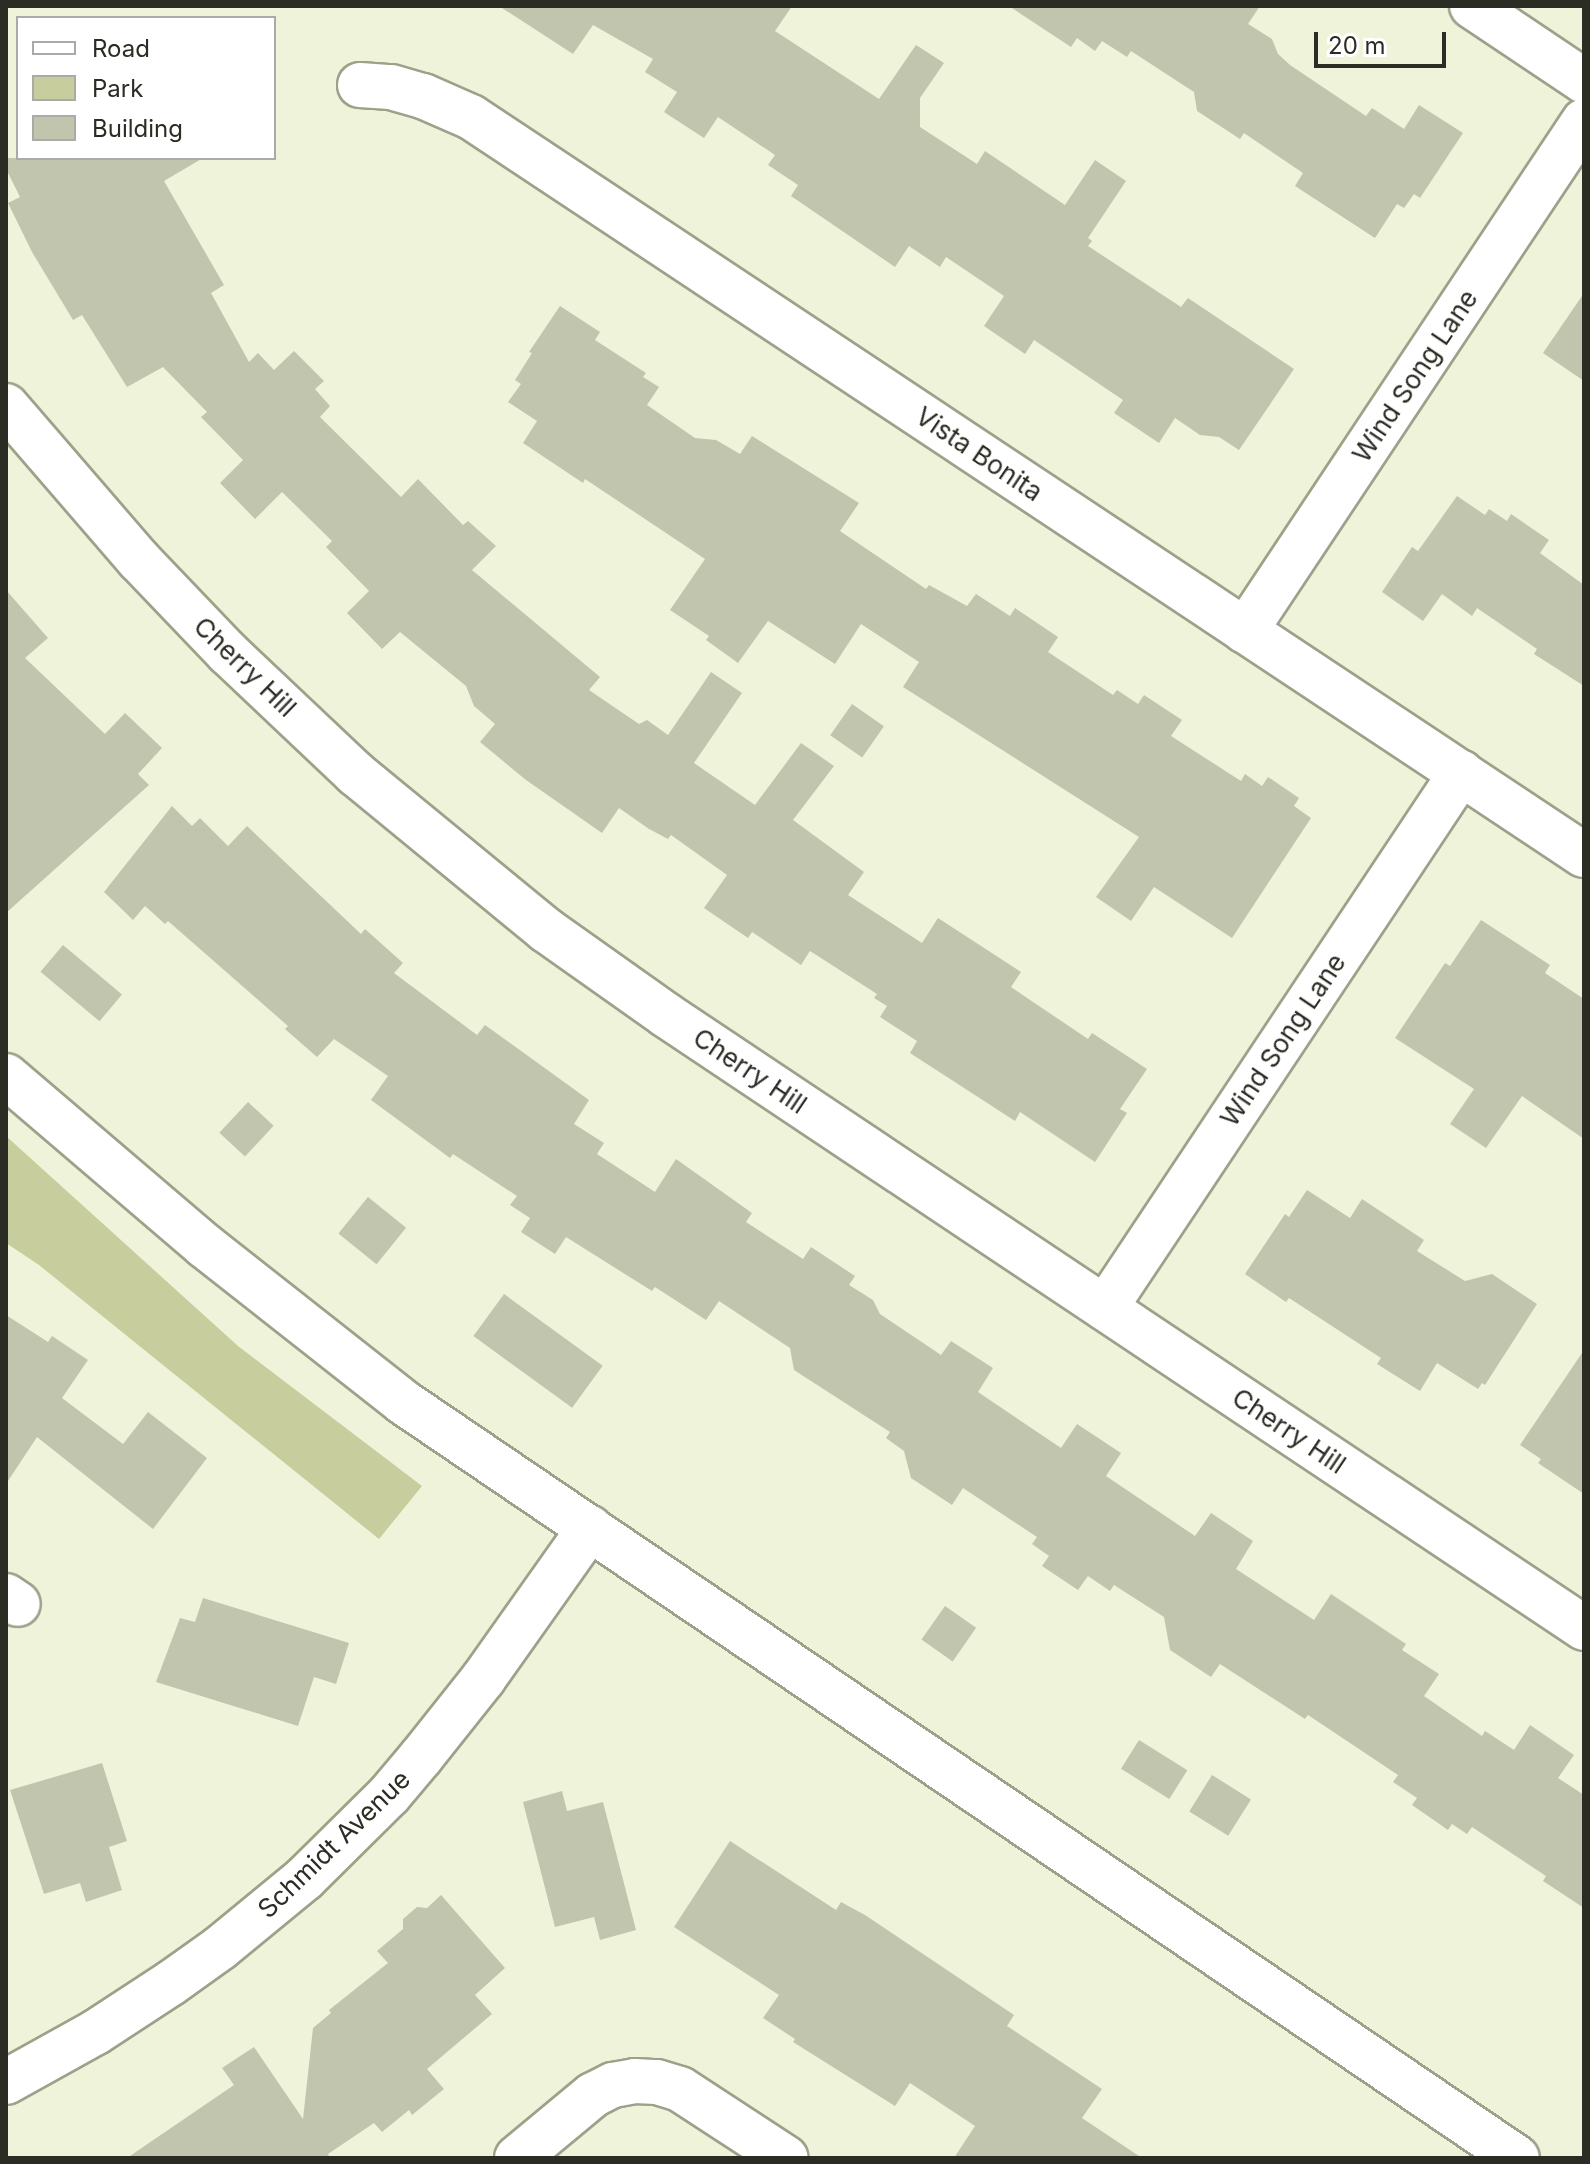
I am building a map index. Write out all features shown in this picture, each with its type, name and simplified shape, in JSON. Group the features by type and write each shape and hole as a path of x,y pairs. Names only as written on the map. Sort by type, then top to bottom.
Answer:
{"street":[{"path":"1472,6 1584,81"},
{"name":"Vista Bonita","path":"360,85 391,87 423,96 471,117 1584,855"},
{"name":"Wind Song Lane","path":"1245,631 1584,121"},
{"name":"Cherry Hill","path":"6,406 139,560 228,653 356,774 546,930 666,1015 1584,1628"},
{"name":"Wind Song Lane","path":"1105,1308 1461,773"},
{"path":"6,1076 193,1236 367,1374 1517,2158"},
{"name":"Schmidt Avenue","path":"6,2082 96,2032 171,1983 220,1948 304,1879 389,1795 421,1757 483,1679 590,1528"},
{"path":"517,2158 593,2095 613,2085 635,2081 657,2082 680,2089 786,2158"}],"green space":[{"path":"6,1136 238,1346 422,1486 379,1539 39,1265 6,1243"}],"building":[{"path":"499,6 792,6 775,31 879,99 916,45 944,63 920,98 920,127 977,164 985,151 1065,205 1095,160 1126,181 1088,238 1092,241 1088,246 1181,307 1188,298 1294,369 1239,450 1219,437 1200,435 1175,418 1159,443 1114,413 1123,400 1034,340 1025,354 984,326 1004,296 946,257 940,267 909,246 895,267 791,196 798,185 768,165 775,155 718,117 704,138 664,112 677,92 645,72 653,59 593,25 573,54"},
{"path":"1009,6 1260,6 1248,24 1272,39 1278,54 1290,65 1366,116 1372,108 1404,129 1419,105 1463,133 1420,198 1414,194 1404,208 1397,204 1375,238 1295,186 1303,173 1244,133 1240,139 1197,111 1194,92 1131,51 1127,57 1102,41 1095,51 1077,38 1071,47"},
{"path":"6,158 200,160 164,181 224,285 211,293 249,362 258,353 274,370 294,351 324,381 315,389 330,406 320,417 401,497 418,479 463,525 468,521 496,546 472,570 600,677 589,690 639,724 647,720 668,735 711,672 742,693 694,763 755,805 801,743 834,766 793,820 864,872 848,895 922,943 938,918 1021,972 1011,987 1088,1039 1092,1033 1147,1069 1120,1109 1127,1113 1095,1162 1020,1112 1015,1121 910,1053 917,1041 880,1017 887,1006 874,998 877,994 810,951 801,965 752,932 748,938 704,908 727,875 671,835 668,839 619,808 602,833 526,780 480,742 495,724 474,706 466,686 400,632 382,649 347,613 369,591 326,547 332,541 282,492 255,519 220,483 243,460 201,417 207,412 163,367 127,387 82,315 73,320 32,252 8,203 20,197 6,169"},
{"path":"1584,293 1584,381 1543,353"},
{"path":"560,306 600,332 595,340 646,373 643,377 659,387 647,405 695,438 716,440 740,454 752,436 859,503 840,531 926,589 929,585 967,606 976,594 1010,616 1015,608 1058,637 1048,652 1113,695 1117,690 1138,704 1144,695 1182,720 1171,736 1241,781 1245,774 1262,786 1268,777 1299,798 1294,806 1311,818 1232,938 1154,887 1131,921 1096,897 1139,837 903,687 919,662 861,624 835,664 768,621 738,663 706,640 709,636 670,610 705,559 585,479 583,483 523,443 537,421 508,402 521,384 515,380 532,353 529,352"},
{"path":"1457,496 1485,515 1489,509 1507,521 1511,514 1549,540 1540,553 1584,585 1584,686 1534,654 1537,649 1477,608 1472,616 1442,594 1423,621 1382,592 1412,547 1418,551"},
{"path":"6,590 48,638 25,658 105,734 125,713 162,748 138,774 149,785 6,913"},
{"path":"852,704 884,726 862,757 830,735"},
{"path":"172,806 192,826 200,818 228,846 247,826 361,934 365,929 403,963 394,973 477,1035 485,1025 589,1100 574,1124 604,1143 597,1154 655,1192 676,1159 752,1213 746,1222 803,1259 811,1247 855,1276 849,1285 873,1300 880,1314 941,1355 951,1341 993,1368 978,1392 1061,1448 1077,1424 1121,1453 1106,1476 1195,1536 1211,1513 1253,1541 1236,1569 1314,1620 1331,1594 1406,1644 1402,1650 1439,1674 1424,1696 1482,1736 1485,1731 1514,1750 1530,1725 1574,1755 1558,1778 1584,1795 1584,1908 1543,1881 1546,1876 1472,1827 1467,1834 1452,1824 1448,1830 1412,1805 1417,1798 1393,1782 1398,1775 1308,1715 1305,1719 1220,1664 1211,1677 1170,1650 1164,1617 1114,1585 1110,1591 1088,1576 1078,1590 1042,1566 1049,1556 1032,1544 1037,1537 963,1488 952,1505 911,1478 904,1451 886,1438 890,1432 794,1370 790,1348 719,1301 706,1320 655,1287 652,1291 566,1237 555,1254 521,1232 530,1218 510,1205 517,1196 453,1154 450,1158 371,1100 388,1076 334,1039 317,1057 285,1029 288,1026 168,921 165,924 145,906 133,920 104,892"},
{"path":"1481,920 1550,965 1545,973 1584,999 1584,1139 1522,1096 1486,1148 1450,1124 1474,1089 1395,1038 1445,963 1450,966"},
{"path":"63,945 122,994 99,1021 41,972"},
{"path":"248,1102 274,1126 245,1157 219,1133"},
{"path":"1307,1190 1350,1218 1362,1199 1424,1240 1417,1251 1465,1281 1492,1274 1537,1304 1485,1385 1482,1383 1478,1389 1437,1363 1420,1391 1377,1364 1381,1358 1289,1298 1286,1302 1245,1274 1285,1214 1289,1217"},
{"path":"368,1197 406,1228 377,1264 338,1234"},
{"path":"504,1294 603,1366 572,1408 473,1336"},
{"path":"6,1315 48,1342 52,1336 88,1360 62,1398 123,1444 148,1412 207,1458 153,1529 37,1437 6,1484"},
{"path":"1584,1350 1584,1494 1538,1463 1541,1459 1520,1445"},
{"path":"203,1598 349,1643 336,1684 314,1677 298,1726 156,1682 180,1618 195,1622"},
{"path":"945,1606 976,1628 953,1661 921,1640"},
{"path":"1139,1740 1187,1770 1169,1799 1121,1769"},
{"path":"102,1763 127,1841 109,1847 122,1890 86,1902 80,1883 44,1894 10,1790"},
{"path":"1212,1775 1251,1799 1228,1836 1189,1811"},
{"path":"562,1791 567,1811 603,1802 636,1930 600,1940 594,1917 555,1927 523,1802"},
{"path":"730,1841 836,1910 841,1902 865,1915 1014,2015 1007,2026 1102,2089 1082,2118 1142,2158 954,2158 975,2126 910,2083 895,2106 793,2042 795,2039 763,2018 779,1995 674,1927"},
{"path":"441,1895 505,1968 475,1995 492,2014 427,2069 444,2089 412,2115 409,2110 382,2132 374,2123 328,2154 330,2158 127,2158 234,2085 222,2068 254,2047 303,2119 313,2028 331,2013 329,2010 388,1963 377,1951 403,1929 403,1919 417,1907 427,1908"}]}
